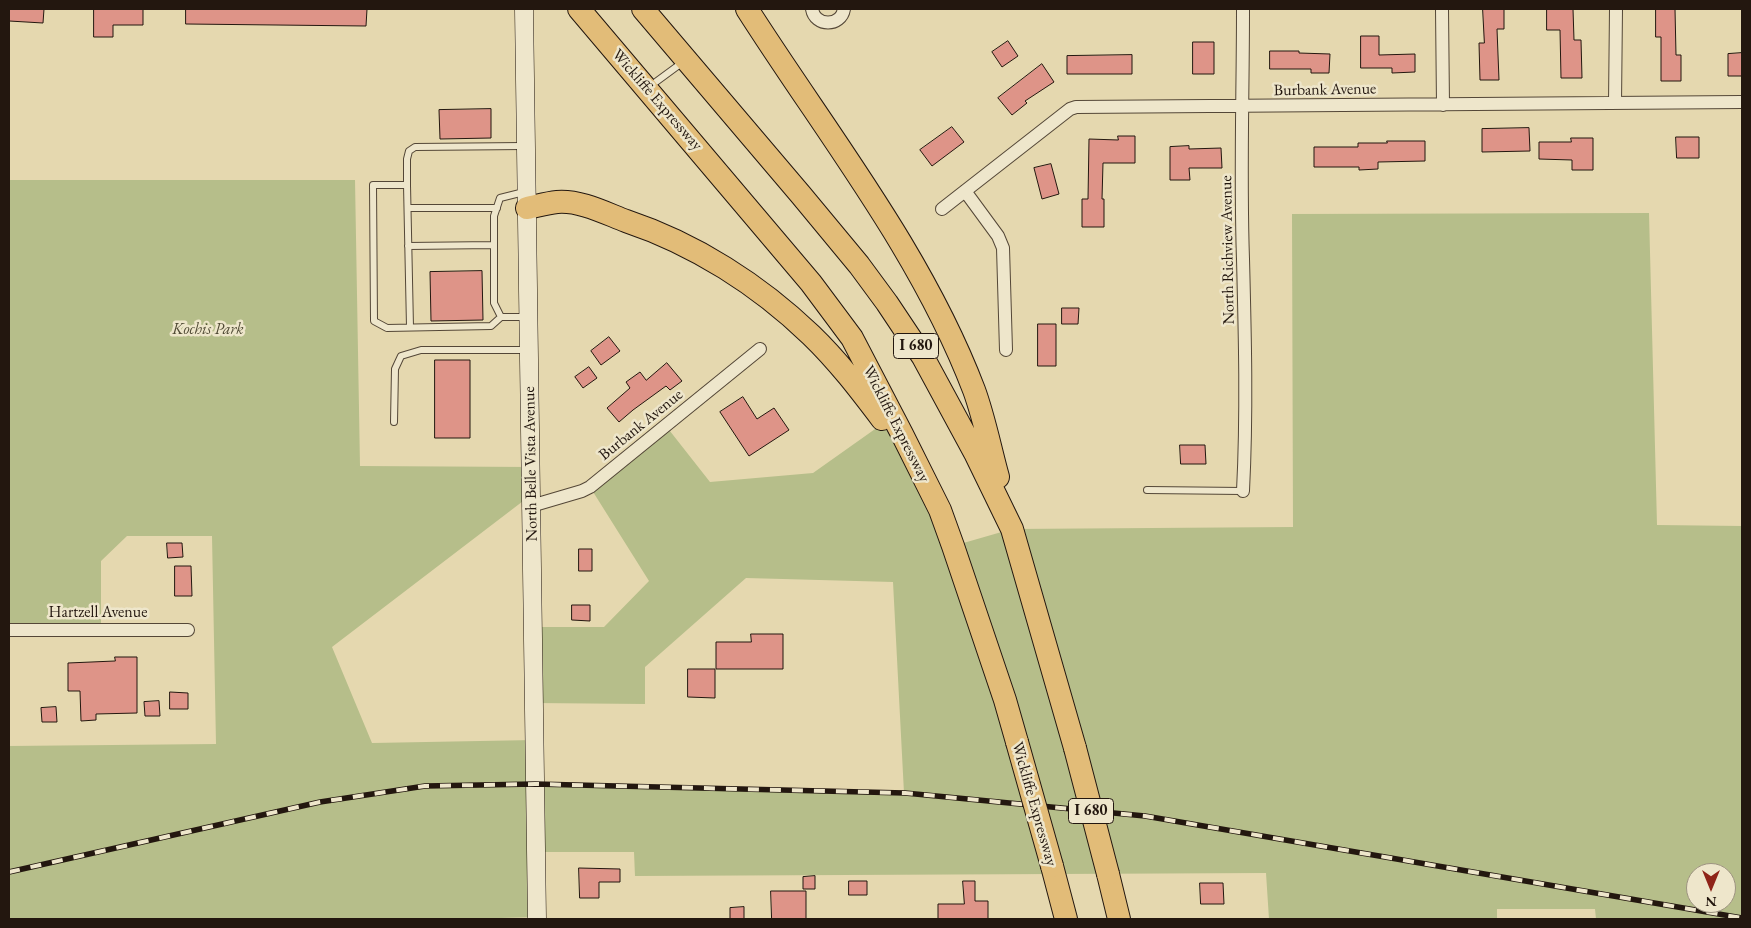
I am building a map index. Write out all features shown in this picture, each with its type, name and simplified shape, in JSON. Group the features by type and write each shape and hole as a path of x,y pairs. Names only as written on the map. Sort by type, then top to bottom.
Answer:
{"highway":[{"name":"Wickliffe Expressway","path":"579,9 787,254 852,338 940,510 1005,700 1066,919"},
{"name":"I 680","path":"643,9 802,195 859,265 923,357 974,453 1012,529 1075,748 1119,919"},
{"path":"747,9 883,214 930,295 956,347 974,391 1012,529"},
{"path":"527,200 558,202 587,207 646,227 703,255 741,278 782,309 812,336 849,376 916,463"}],"street":[{"name":"North Belle Vista Avenue","path":"524,9 537,919"},
{"path":"812,9 812,13 819,20 828,23 837,20 844,9"},
{"name":"North Richview Avenue","path":"1243,9 1242,258 1245,322 1243,491"},
{"path":"1442,9 1443,105"},
{"path":"1615,103 1616,9"},
{"name":"Burbank Avenue","path":"942,209 1070,109 1742,102"},
{"path":"965,191 998,236 1003,248 1006,350"},
{"name":"Burbank Avenue","path":"531,506 590,487 760,349"},
{"name":"Hartzell Avenue","path":"9,630 188,630"}],"lane":[{"path":"648,88 686,60"},
{"path":"410,328 407,185 407,159 409,151 415,147 525,146"},
{"path":"407,185 374,185 374,321 387,328 490,326 501,317 529,317"},
{"path":"501,317 494,303 494,216 500,198 527,200"},
{"path":"408,208 497,208"},
{"path":"408,246 494,245"},
{"path":"394,422 395,369 401,356 420,350 529,350"},
{"path":"1147,490 1243,491"}],"green space":[{"name":"Kochis Park","path":"9,180 355,180 360,466 531,467 531,495 332,647 372,743 534,740 536,784 904,793 893,582 746,578 645,667 645,704 534,703 533,627 604,627 649,581 590,487 666,426 710,482 813,473 885,422 953,546 1012,529 1293,527 1292,214 1649,213 1657,525 1742,526 1742,919 1596,919 1595,909 1497,909 1497,919 1269,919 1266,873 635,876 634,852 536,852 537,917 465,919 9,919 9,746 216,744 212,536 127,536 101,561 101,630 9,630"}],"building":[{"path":"9,9 44,9 43,23 9,21"},
{"path":"94,9 143,9 143,25 113,25 113,37 94,37"},
{"path":"186,9 367,9 366,26 186,24"},
{"path":"1483,9 1504,9 1504,29 1497,29 1499,80 1480,80 1479,43 1484,43"},
{"path":"1547,9 1573,9 1574,40 1581,40 1582,78 1561,78 1560,30 1547,30"},
{"path":"1656,9 1675,9 1676,55 1681,55 1681,81 1661,81 1661,37 1656,37"},
{"path":"1361,36 1379,36 1379,55 1415,54 1415,72 1392,73 1392,68 1361,68"},
{"path":"1008,41 1018,56 1002,67 992,52"},
{"path":"1193,42 1214,42 1214,74 1193,74"},
{"path":"1270,51 1330,54 1329,73 1311,73 1311,69 1270,69"},
{"path":"1742,53 1742,76 1728,76 1728,54"},
{"path":"1132,55 1132,74 1067,74 1067,56"},
{"path":"1042,64 1054,82 1025,101 1027,103 1012,115 998,98"},
{"path":"491,109 491,138 440,139 439,110"},
{"path":"952,127 964,142 932,166 920,150"},
{"path":"1529,128 1530,151 1482,152 1482,129"},
{"path":"1118,136 1135,136 1135,163 1103,163 1102,199 1104,199 1104,227 1082,227 1082,199 1088,199 1089,139 1118,140"},
{"path":"1676,137 1699,137 1699,158 1677,158"},
{"path":"1571,138 1593,138 1593,170 1572,170 1572,160 1539,159 1539,142 1571,142"},
{"path":"1387,141 1425,141 1425,161 1378,162 1378,169 1359,170 1359,167 1314,167 1314,147 1358,147 1358,143 1387,143"},
{"path":"1189,146 1189,149 1221,148 1222,168 1189,168 1190,180 1170,180 1170,147"},
{"path":"1051,164 1059,194 1042,199 1034,168"},
{"path":"482,271 483,320 431,321 430,272"},
{"path":"1062,308 1079,308 1078,324 1062,324"},
{"path":"1038,324 1056,324 1056,366 1038,366"},
{"path":"609,337 620,351 601,365 591,351"},
{"path":"435,360 470,360 470,438 435,438"},
{"path":"667,363 682,381 670,390 666,386 619,422 607,408 630,388 626,382 640,372 646,380"},
{"path":"589,367 597,378 583,388 575,377"},
{"path":"743,397 757,419 774,408 789,430 749,456 720,412"},
{"path":"1180,445 1205,445 1206,464 1181,464"},
{"path":"167,543 182,543 183,557 168,558"},
{"path":"579,549 592,549 592,571 579,571"},
{"path":"175,566 191,566 192,596 175,596"},
{"path":"572,605 590,605 590,621 572,620"},
{"path":"751,634 783,634 783,669 716,669 716,642 751,642"},
{"path":"115,657 137,657 137,713 96,714 96,720 81,721 80,691 68,691 68,663 115,661"},
{"path":"688,669 715,669 715,698 688,697"},
{"path":"170,692 188,693 188,709 170,709"},
{"path":"159,701 160,716 145,716 144,702"},
{"path":"56,707 57,722 42,722 41,708"},
{"path":"579,868 620,869 620,882 599,882 599,898 580,898"},
{"path":"815,876 815,889 803,889 803,877"},
{"path":"849,881 867,881 867,895 849,895"},
{"path":"963,881 975,881 975,901 988,901 988,919 938,919 938,904 964,904"},
{"path":"1200,883 1223,883 1224,904 1201,904"},
{"path":"771,891 806,891 806,919 772,919"},
{"path":"744,907 744,919 730,919 730,908"}],"railway":[{"path":"9,872 320,802 425,786 535,784 905,793 1145,816 1742,918"}]}
